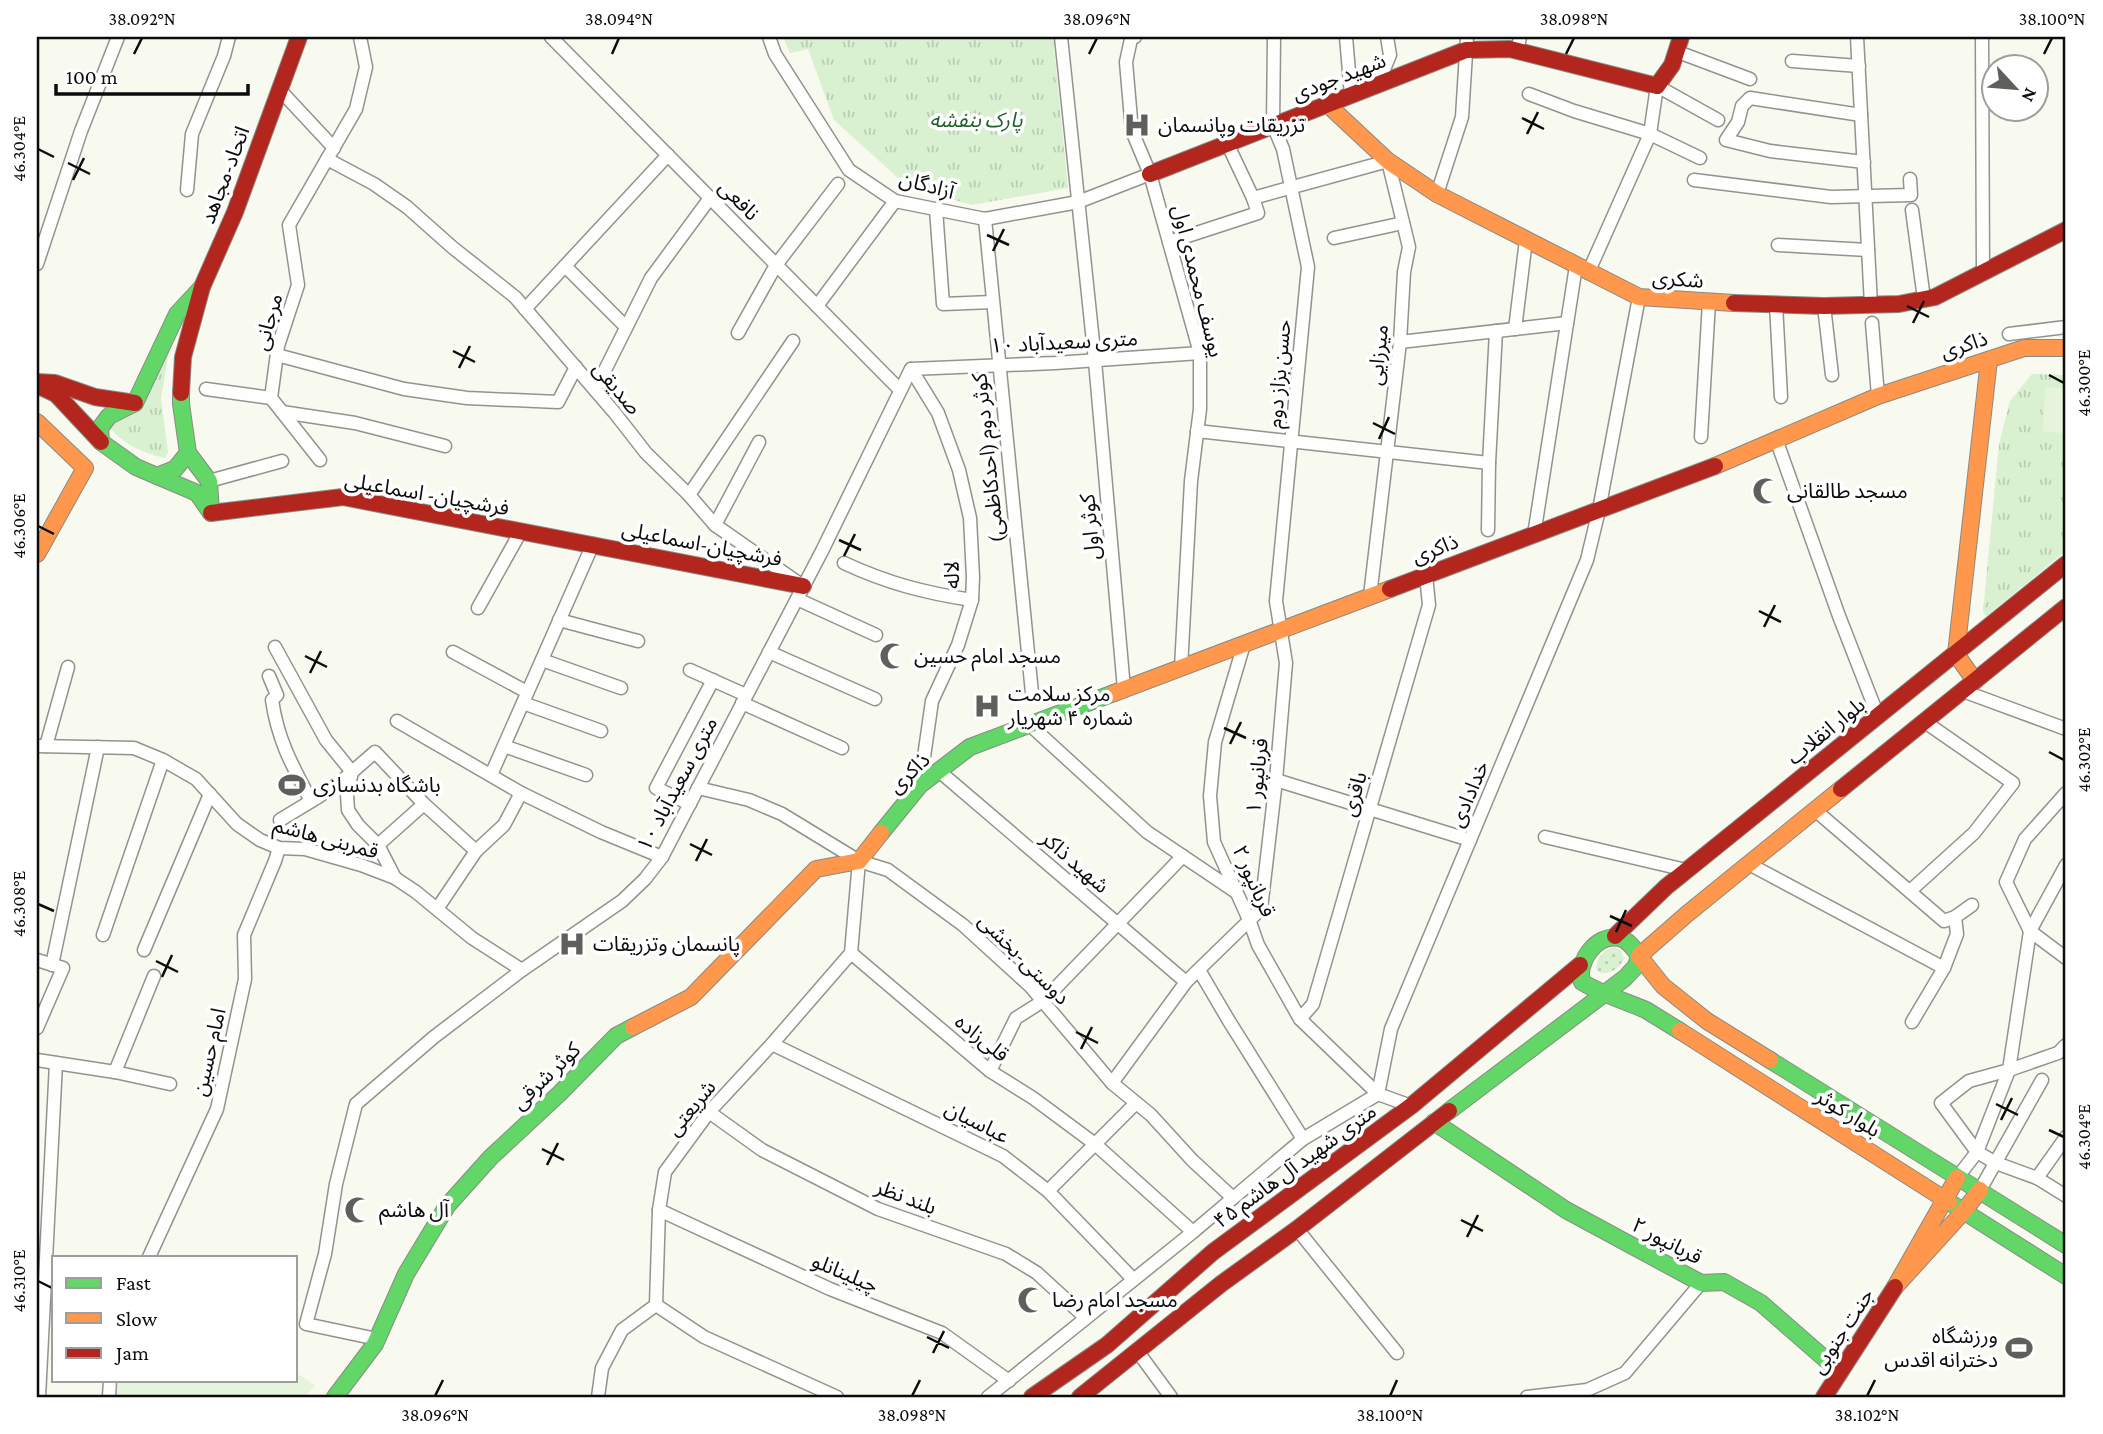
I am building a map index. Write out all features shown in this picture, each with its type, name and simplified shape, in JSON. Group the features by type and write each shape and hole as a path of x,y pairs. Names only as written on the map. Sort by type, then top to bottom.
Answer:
{"main road":[{"name":"اتحاد-مجاهد","path":"202,287 235,212 299,37"},
{"name":"شهید جودی","path":"1150,174 1378,84 1467,43 1492,43 1510,49 1518,44 1657,86"},
{"path":"1657,86 1672,65 1679,44"},
{"name":"شکری","path":"1327,104 1388,161 1437,194 1639,297 1824,306 1899,304 1935,297 2066,230"},
{"path":"102,442 100,428 109,416 135,403 177,314 202,287"},
{"path":"202,287 183,357 181,404 188,453 209,481 211,513"},
{"name":"ذاکری","path":"859,861 920,785 970,747 1706,470 1878,396 2024,348 2066,348"},
{"path":"1969,686 1956,654 1989,360"},
{"path":"37,384 55,383 95,397 135,403"},
{"path":"37,384 56,394 102,442 136,467 197,493 211,513"},
{"path":"37,422 85,468 37,554"},
{"path":"158,476 175,469 188,453"},
{"name":"فرشچیان- اسماعیلی","path":"211,513 343,497 593,544"},
{"name":"فرشچیان-اسماعیلی","path":"593,544 800,592"},
{"name":"بلوار انقلاب","path":"1639,956 1674,903 1686,870 2066,564"},
{"name":"بلوار انقلاب","path":"1615,936 1749,864 2066,607"},
{"name":"کوثر شرقی","path":"335,1397 377,1339 406,1274 447,1206 491,1157 616,1036 691,997 816,869 859,861"},
{"path":"1080,1397 1221,1284 1625,978 1636,966 1639,956 1628,940 1615,936 1604,940 1589,952 1580,965 1578,975 1582,983 1593,990 1604,992"},
{"name":"بلوار کوثر","path":"1639,956 1663,986 1707,1021 2066,1245"},
{"name":"۴۵ متری شهید آل هاشم","path":"1032,1397 1107,1345 1213,1252 1411,1106 1580,965"},
{"name":"بلوار کوثر","path":"1604,992 1646,1010 2066,1276"},
{"path":"1747,1075 1759,1055"},
{"name":"قربانپور ۲","path":"1434,1122 1566,1210 1701,1283 1724,1282 1761,1303 1840,1372"},
{"path":"1895,1287 1958,1178"},
{"path":"1895,1287 1980,1191"},
{"name":"جنت جنوبی","path":"1824,1397 1895,1287"}],"street":[{"path":"37,264 81,131 118,37"},
{"path":"187,190 192,134 229,37"},
{"name":"مرجانی","path":"271,398 278,346 299,285 289,225 356,109 366,66 360,37"},
{"name":"نافعی","path":"551,37 900,390"},
{"name":"آزادگان","path":"769,37 775,54 849,170 895,201 985,219 1078,202 1150,174"},
{"name":"کوثر اول","path":"1061,37 1095,360 1125,689"},
{"name":"یوسف محمدی اول","path":"1135,37 1131,39 1126,62 1132,131 1150,174 1200,353 1200,409 1191,481 1181,668"},
{"path":"1273,125 1274,37"},
{"path":"1346,37 1351,94"},
{"path":"1378,84 1390,55 1387,37"},
{"path":"1857,37 1871,305"},
{"path":"1982,37 1983,273"},
{"path":"1437,194 1462,117 1467,43"},
{"path":"1679,44 1750,79"},
{"path":"1793,61 1859,66"},
{"path":"1534,535 1567,323 1582,270 1650,134 1657,86 1718,120"},
{"path":"279,89 330,154"},
{"path":"1529,94 1650,134 1700,158"},
{"path":"1861,115 1750,98 1742,106 1738,122 1726,140 1770,151 1864,162"},
{"name":"حسن بزاز دوم","path":"1273,125 1283,149 1308,267 1276,601 1281,630"},
{"path":"1169,242 1258,213 1227,144"},
{"name":"صدیقی","path":"330,154 407,207 452,247 496,279 595,390 646,453 715,525 800,592 876,635"},
{"path":"525,309 668,155"},
{"path":"1253,198 1388,161"},
{"name":"میرزایی","path":"1370,596 1400,342 1404,272 1409,247 1388,161"},
{"path":"1694,180 1830,197 1911,195 1910,179"},
{"path":"738,333 776,265 838,184"},
{"path":"595,390 651,278 710,198"},
{"path":"817,306 895,201"},
{"path":"936,209 943,304 992,302"},
{"path":"1912,209 1924,299"},
{"name":"کوثر دوم (احدکاظمی)","path":"985,219 1032,693"},
{"path":"1334,238 1403,223"},
{"path":"1515,329 1526,240"},
{"path":"1778,245 1868,250"},
{"path":"565,266 626,327"},
{"name":"خدادادی","path":"1378,1094 1391,1030 1587,560 1639,297"},
{"path":"1701,437 1709,302"},
{"path":"1776,304 1781,397"},
{"path":"1824,306 1832,374"},
{"path":"1400,342 1567,323"},
{"path":"1872,323 1878,396"},
{"path":"2009,334 2066,327"},
{"path":"1488,530 1496,331"},
{"path":"689,495 793,341"},
{"name":"۱۰ متری سعیدآباد","path":"377,1339 301,1324 325,1254 336,1184 356,1104 434,1037 522,970 622,901 662,858 800,592 911,369 1200,353"},
{"path":"277,355 398,387 467,398 558,402 576,368"},
{"name":"لاله","path":"911,369 938,414 959,470 970,518 972,600 958,645 932,701 920,785"},
{"path":"206,390 271,398 320,460"},
{"path":"282,412 355,423 444,446"},
{"path":"1197,431 1489,463"},
{"path":"1776,439 1878,716"},
{"path":"715,525 759,442"},
{"path":"209,481 282,461"},
{"path":"478,608 521,531"},
{"path":"491,775 593,544"},
{"path":"844,563 905,587 972,600"},
{"name":"باقری","path":"1300,1019 1313,1004 1429,605 1426,575"},
{"path":"559,620 638,641"},
{"name":"قربانپور ۱","path":"1250,922 1261,909 1276,780 1286,663 1281,630"},
{"name":"قربانپور ۲","path":"1244,644 1214,742 1210,796 1214,842 1238,893 1258,946 1300,1019 1378,1094"},
{"path":"275,647 326,740 352,772"},
{"path":"453,652 525,698 601,731"},
{"path":"769,652 875,699"},
{"path":"542,660 621,688"},
{"path":"41,746 68,667"},
{"path":"690,670 842,748"},
{"path":"269,676 277,695 272,700 275,724 283,748 311,802"},
{"path":"690,804 656,788 713,680"},
{"path":"1969,686 2066,729"},
{"path":"397,721 521,793 662,858"},
{"path":"1909,891 1975,833 2013,783 1925,722"},
{"path":"1030,725 1147,832 1238,893"},
{"name":"قمربنی هاشم","path":"41,746 134,748 163,760 196,779 237,824 260,840 279,848 305,849 395,878 472,938 522,970"},
{"path":"504,746 586,775"},
{"path":"52,965 98,747"},
{"path":"280,820 311,802 375,752 424,804 476,851"},
{"path":"103,935 163,760"},
{"name":"شهید ذاکر","path":"939,771 1186,982"},
{"path":"352,772 347,794 348,810 358,825 378,845 395,878"},
{"path":"1276,780 1470,840"},
{"name":"دوستی-بخشی","path":"698,788 749,800 782,814 859,861 888,870 963,925 1030,986 1112,1083 1151,1115 1192,1160 1233,1198"},
{"path":"437,909 476,851 504,825 521,793"},
{"path":"2066,793 2025,839 2006,882 2030,931 2066,958"},
{"path":"144,950 210,794"},
{"path":"378,845 424,804"},
{"path":"1815,810 1944,921 1972,905"},
{"path":"1545,837 1686,870"},
{"name":"امام حسین","path":"149,1256 217,1109 245,979 244,934 279,848"},
{"path":"990,1071 1016,1018 1043,1002 1183,856"},
{"path":"851,953 859,861"},
{"path":"1749,864 1944,968"},
{"path":"1958,1178 1976,1153 2009,1070 2030,931 2066,865"},
{"path":"1912,1022 1944,968 1957,934 1955,916"},
{"path":"1112,1083 1186,982 1250,922"},
{"name":"شریعتی","path":"656,1305 659,1210 665,1172 709,1112 851,953"},
{"name":"قلی‌زاده","path":"851,953 990,1071 1095,1144 1193,1232"},
{"path":"37,960 63,968 37,1028"},
{"path":"1199,970 1303,1139"},
{"path":"115,1072 154,976"},
{"name":"عباسیان","path":"772,1044 1003,1156 1048,1191 1133,1279"},
{"path":"2066,1045 2057,1053 1969,1081 1941,1103 1976,1153 2037,1178 2066,1196"},
{"path":"37,1060 170,1084"},
{"path":"40,1397 42,1228 51,1171 56,1063"},
{"path":"1980,1191 2042,1080"},
{"path":"988,1397 1193,1232 1303,1139 1378,1094 1411,1106"},
{"path":"1048,1191 1136,1103"},
{"name":"بلند نظر","path":"709,1112 762,1150 878,1209 1006,1254 1037,1273 1086,1318"},
{"path":"2037,1178 2066,1137"},
{"path":"37,1171 51,1171"},
{"name":"چیلینانلو","path":"659,1210 830,1289 942,1333 1009,1381"},
{"path":"1297,1229 1396,1353"},
{"path":"1527,1397 1587,1391 1625,1373 1701,1283"},
{"path":"598,1397 602,1367 622,1330 656,1305 704,1337 837,1397"},
{"path":"1138,1352 1171,1397"}],"green space":[{"name":"پارک بنفشه","path":"783,37 1053,37 1068,188 972,205 908,187 834,120 808,49 790,53"},
{"path":"171,338 161,399 168,452 165,458 132,446 106,424 126,406"},
{"path":"2032,374 2066,375 2066,551 1986,616 1983,612 1999,444 2010,401"},
{"path":"2045,387 2066,388 2066,433 2043,432"},
{"path":"1615,947 1621,951 1624,959 1622,963 1609,972 1597,971 1601,956"},
{"path":"298,1374 315,1385 305,1397 117,1397 118,1382 298,1382"}],"traffic: fast":[{"path":"181,393 188,453 175,469 157,476 136,467 101,442 100,428 109,416 135,403 177,314 202,287"},
{"path":"157,476 197,493 211,513 209,481 188,453"},
{"path":"881,833 920,785 970,747 1114,693"},
{"path":"1449,1111 1625,978 1636,966 1639,956 1623,939 1603,940 1585,958 1582,982 1589,986 1597,990 1605,994 1646,1010 1680,1031"},
{"path":"335,1397 375,1344 406,1274 447,1206 491,1157 616,1036 633,1027"},
{"path":"1770,1060 2066,1245"},
{"path":"1434,1122 1566,1210 1701,1283 1724,1282 1761,1303 1840,1372"},
{"path":"1949,1202 2066,1276"}],"traffic: slow":[{"path":"1327,104 1388,161 1437,194 1639,297 1734,303"},
{"path":"1715,466 1878,396 2024,348 2066,348"},
{"path":"1975,681 1956,654 1989,360"},
{"path":"37,422 85,468 37,554"},
{"path":"1114,693 1390,589"},
{"path":"1770,1060 1707,1021 1663,986 1639,956 1841,789"},
{"path":"633,1027 691,997 816,869 859,861 881,833"},
{"path":"1680,1031 1949,1202"},
{"path":"1957,1178 1895,1287 1980,1190"}],"traffic: jam":[{"path":"181,393 183,357 202,287 235,212 299,37"},
{"path":"1150,174 1466,50 1510,49 1657,86 1672,65 1681,37"},
{"path":"1734,303 1824,306 1899,304 1935,297 2066,230"},
{"path":"37,382 55,383 95,397 135,403"},
{"path":"41,387 56,394 101,442"},
{"path":"1390,589 1715,466"},
{"path":"211,513 343,497 803,586"},
{"path":"1615,936 1666,887 2066,564"},
{"path":"1841,789 2066,607"},
{"path":"1032,1397 1107,1345 1213,1252 1411,1106 1580,965"},
{"path":"1080,1397 1221,1284 1297,1229 1449,1111"},
{"path":"1824,1397 1895,1287"}],"place":[{"name":"تزریقات وپانسمان","path":"1137,125"},
{"name":"مسجد طالقانی","path":"1766,491"},
{"name":"مسجد امام حسین","path":"893,656"},
{"name":"مرکز سلامت شماره ۴ شهریار","path":"987,706"},
{"name":"باشگاه بدنسازی","path":"292,785"},
{"name":"پانسمان وتزریقات","path":"572,944"},
{"name":"آل هاشم","path":"358,1210"},
{"name":"مسجد امام رضا","path":"1031,1300"},
{"name":"ورزشگاه دخترانه اقدس","path":"2019,1348"}]}
